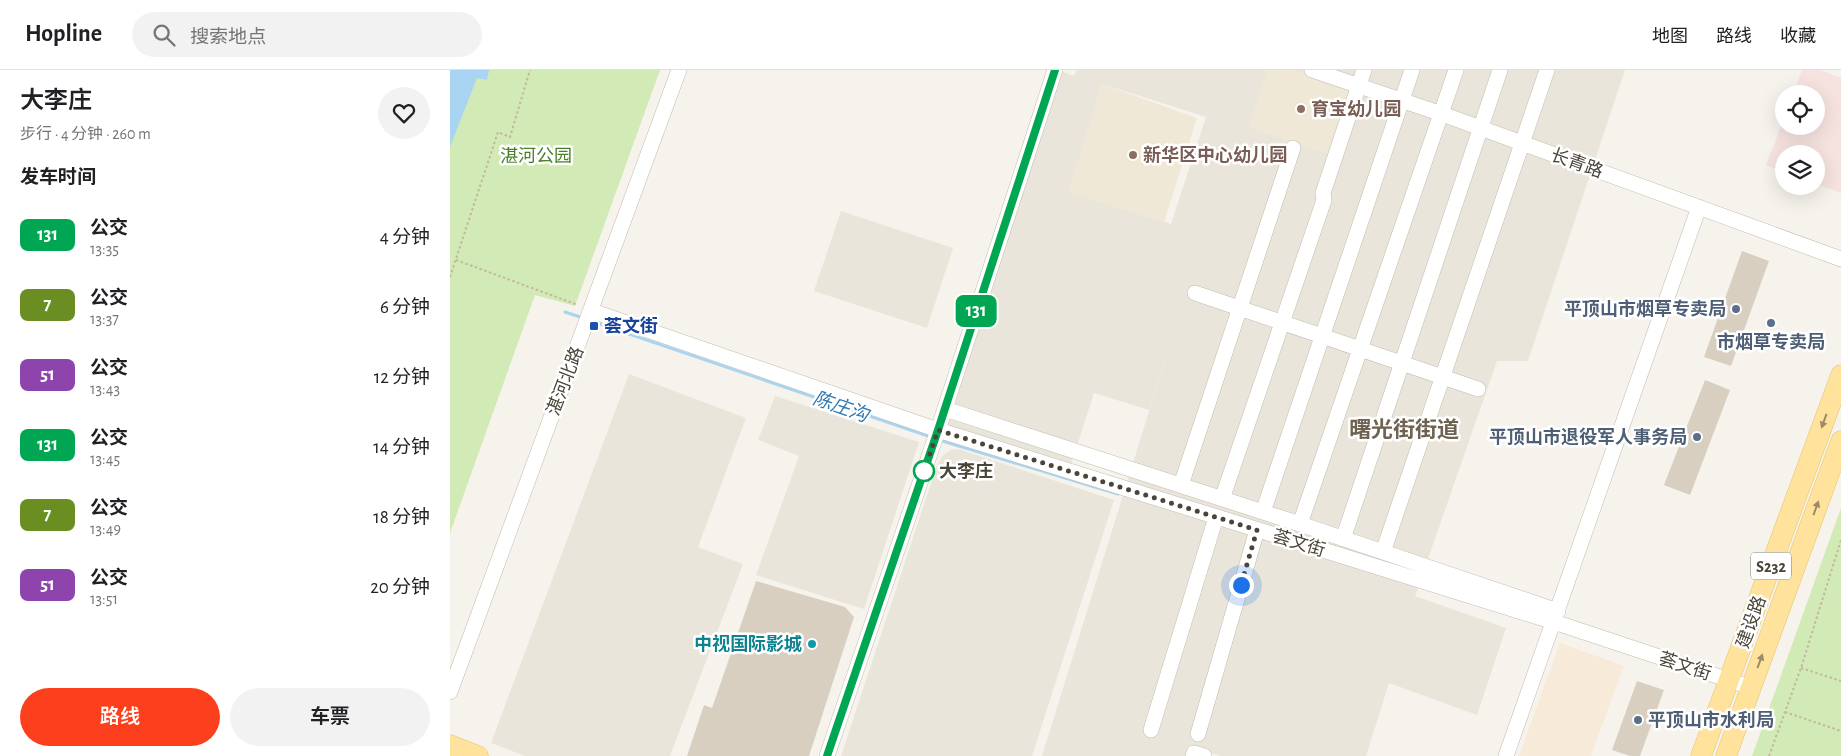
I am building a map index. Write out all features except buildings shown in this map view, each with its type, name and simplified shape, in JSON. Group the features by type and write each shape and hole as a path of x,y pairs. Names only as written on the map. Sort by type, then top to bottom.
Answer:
{"main road":[{"name":"建设路","path":"1702,756 1841,375"},
{"name":"建设路","path":"1726,756 1841,441"},
{"path":"450,745 478,756"}],"street":[{"name":"湛河北路","path":"450,692 679,70"},
{"path":"827,756 935,437 1055,70"},
{"name":"长青路","path":"1314,70 1524,143 1841,259"},
{"path":"1222,499 1324,200 1323,193 1364,70"},
{"path":"1263,512 1412,70"},
{"path":"1300,524 1456,70"},
{"path":"1343,539 1500,70"},
{"path":"1383,552 1524,143 1547,70"},
{"path":"1181,486 1293,148"},
{"path":"1506,756 1700,207"},
{"path":"1195,294 1478,390"},
{"name":"荟文街","path":"589,318 935,437 1556,617 1750,688"},
{"path":"944,409 1383,552 1556,617"},
{"path":"1151,730 1216,517"},
{"path":"1198,734 1257,530"},
{"path":"1193,756 1194,753 1204,756"}],"path":[{"path":"450,277 498,132 510,136 530,70"},
{"path":"456,260 589,318"},
{"path":"1769,756 1801,668 1841,540"},
{"path":"1801,668 1841,681"},
{"path":"1785,712 1841,731"}],"shaded area":[{"path":"1058,70 1074,76 1077,70 1625,70 1528,361 1497,361 1415,596 1506,628 1477,715 1389,683 1366,756 1220,756 1191,746 1188,756 1042,756 1178,318 1149,410 1094,393 1070,468 951,429 948,422","holes":["1102,84 1206,117 1171,224 1069,192"]},
{"name":"育宝幼儿园","path":"1267,70 1294,70 1354,90 1332,156 1248,127"},
{"path":"1802,70 1820,70 1841,78 1841,193 1825,187 1825,145 1775,145 1775,168 1766,165 1777,135 1825,135 1825,85 1796,85"},
{"name":"新华区中心幼儿园","path":"1102,84 1197,118 1164,222 1068,192"},
{"path":"841,211 953,248 927,328 814,291"},
{"path":"629,374 746,418 698,547 743,564 670,756 525,756 491,743"},
{"path":"775,396 919,442 864,609 756,575 799,456 758,440"},
{"path":"958,449 1114,500 1032,756 841,756 937,465 943,455 951,450"},
{"path":"1560,643 1624,666 1591,756 1519,756"}],"green space":[{"name":"湛河公园","path":"450,70 660,70 575,306 535,295 450,533"},
{"path":"1841,508 1841,756 1752,756"}],"water":[{"path":"450,70 489,70 487,80 477,78 450,147"}],"waterway":[{"name":"陈庄沟","path":"565,312 583,318"},
{"name":"陈庄沟","path":"591,321 931,437"},
{"name":"陈庄沟","path":"939,440 1118,494"}],"bus line":[{"name":"131","path":"827,756 938,430 1055,70"}],"place":[{"name":"育宝幼儿园","path":"1301,109"},
{"name":"新华区中心幼儿园","path":"1133,155"},
{"name":"平顶山市烟草专卖局","path":"1736,309"},
{"name":"市烟草专卖局","path":"1771,323"},
{"name":"荟文街","path":"594,326"},
{"name":"平顶山市退役军人事务局","path":"1697,437"},
{"name":"大李庄","path":"924,471"},
{"name":"中视国际影城","path":"812,644"},
{"name":"平顶山市水利局","path":"1638,720"}],"district":[{"name":"曙光街街道","path":"1404,429"}],"route":[{"path":"924,471 938,430 1257,530 1241,585"}]}
